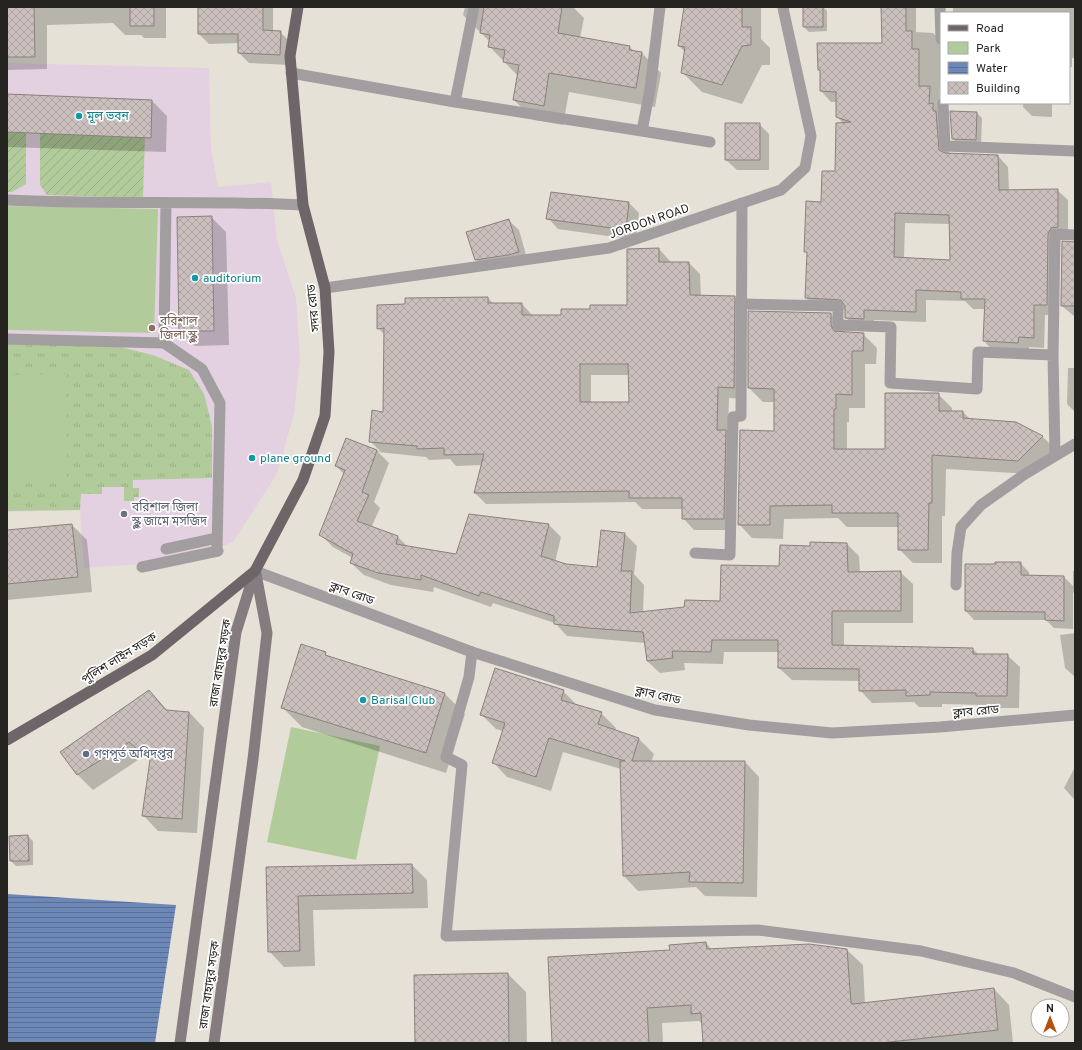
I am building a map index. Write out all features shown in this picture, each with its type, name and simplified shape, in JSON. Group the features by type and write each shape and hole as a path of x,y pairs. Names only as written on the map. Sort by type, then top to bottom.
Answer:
{"main road":[{"name":"সদর রোড","path":"255,571 304,480 325,416 329,352 325,288 303,205 291,73 290,56 298,7"},
{"name":"পুলিশ লাইন সড়ক","path":"7,740 152,655 255,571"},
{"name":"রাজা বাহাদুর সড়ক","path":"180,1043 236,632 255,571"},
{"name":"রাজা বাহাদুর সড়ক","path":"214,1043 254,759 267,633 255,571"}],"street":[{"path":"455,102 474,7"},
{"path":"642,131 650,89 660,7"},
{"name":"JORDON ROAD","path":"325,288 610,248 781,190 805,168 811,136 784,7"},
{"path":"291,73 455,102 710,142"},
{"path":"943,104 945,146 1075,151"},
{"path":"7,200 166,203 219,202 303,205"},
{"path":"164,343 166,203"},
{"path":"695,553 730,555 733,417 741,416 742,203"},
{"path":"1055,455 1053,355 1055,234 1075,235"},
{"path":"741,304 838,306 838,325 891,327 890,382 977,389 978,352 1053,355"},
{"path":"7,339 164,343 202,369 220,403 219,549"},
{"path":"956,585 957,553 961,527 981,505 1055,455 1075,444"},
{"path":"166,549 219,549"},
{"path":"142,567 219,549"},
{"name":"ক্লাব রোড","path":"255,571 472,652 655,710 749,725 832,733 940,728 1075,715"},
{"path":"472,652 469,677 446,757 462,765 446,936 758,930 921,952 1014,973 1075,997"}],"shaded area":[{"name":"বরিশাল জিলা স্কুল","path":"7,63 209,68 211,149 218,187 271,182 277,240 296,298 300,359 294,414 277,474 233,542 217,549 140,564 84,568 80,510 7,512"}],"green space":[{"path":"7,132 26,133 26,184 12,192 7,192"},
{"path":"40,133 145,137 143,198 47,195 40,185"},
{"path":"7,206 158,209 154,333 7,330"},
{"path":"7,341 116,346 153,355 189,370 204,394 212,426 212,478 133,480 133,488 139,488 139,497 134,497 134,501 124,501 124,487 102,487 102,494 81,494 80,510 7,511"},
{"path":"66,374 67,478 12,479 10,375"},
{"path":"291,727 380,746 356,860 267,842"}],"water":[{"path":"7,894 176,905 155,1043 7,1043"}],"building":[{"path":"7,7 34,7 35,57 7,57"},
{"path":"130,7 154,7 154,26 130,26"},
{"path":"198,7 263,7 263,30 281,31 280,55 238,53 238,34 198,34"},
{"path":"484,7 562,7 558,33 630,46 629,50 642,52 636,88 549,73 544,106 513,100 519,65 503,62 505,50 488,47 490,35 480,33"},
{"path":"684,7 742,7 742,27 751,27 751,45 742,46 722,85 681,73 685,47 678,46"},
{"path":"803,7 823,7 823,27 803,27"},
{"path":"881,7 906,7 906,31 912,31 912,49 919,49 919,86 930,86 929,104 933,103 933,111 936,111 939,150 945,153 998,155 999,190 1058,189 1058,227 1051,228 1048,234 1047,305 1034,305 1034,338 1019,337 1018,343 983,341 985,299 961,299 961,292 916,290 916,312 864,310 864,319 845,318 845,306 841,300 805,298 807,252 804,252 806,201 821,202 822,171 835,171 836,123 851,122 836,117 836,92 820,91 820,70 818,70 817,43 882,43","holes":["895,213 949,215 950,260 894,257"]},
{"name":"মূল ভবন","path":"7,94 152,100 151,138 7,132"},
{"path":"950,111 977,112 976,140 952,139"},
{"path":"725,123 760,123 760,160 725,160"},
{"path":"551,192 629,202 626,230 546,219"},
{"name":"auditorium","path":"212,216 214,331 179,331 177,217"},
{"path":"509,219 519,252 475,260 466,232"},
{"path":"1062,241 1075,242 1075,306 1061,306"},
{"path":"659,248 659,262 689,262 690,295 735,296 734,388 718,387 717,430 726,430 724,519 682,519 682,498 629,498 629,491 474,493 484,454 444,455 444,448 417,449 417,446 369,442 372,410 383,412 384,328 377,329 377,305 405,304 405,298 488,297 488,303 522,303 522,315 561,315 561,309 590,309 590,305 627,305 627,249","holes":["580,364 628,364 629,402 580,402"]},
{"path":"748,311 831,313 831,325 834,331 864,333 863,351 852,351 852,395 836,394 836,409 834,409 834,449 885,449 885,393 939,393 939,411 963,411 963,418 1016,422 1043,436 1018,461 932,455 932,503 929,503 928,550 898,550 898,513 832,513 832,505 770,506 770,525 738,525 740,430 774,431 774,389 748,388"},
{"path":"346,438 377,450 362,492 369,495 357,521 398,536 396,544 456,554 469,514 549,524 541,556 566,564 597,567 601,530 625,533 621,571 632,571 630,613 684,607 685,600 720,601 721,565 779,566 780,545 810,546 810,542 847,543 848,572 901,571 901,611 832,611 832,645 973,648 973,654 1008,654 1007,696 976,696 976,693 930,692 930,695 906,696 906,690 859,691 859,669 778,668 778,640 712,640 711,652 672,651 673,658 647,661 643,632 554,624 554,616 481,592 479,596 421,575 421,580 378,573 350,563 353,554 319,535 345,470 335,466"},
{"path":"72,524 78,577 7,584 7,530"},
{"path":"995,562 1021,562 1021,575 1064,576 1064,621 1045,620 1045,612 965,611 965,564 995,564"},
{"name":"Barisal Club","path":"301,644 326,652 325,655 445,693 426,753 281,708"},
{"path":"495,668 564,690 561,700 602,712 598,724 639,738 632,761 745,761 743,883 689,882 690,872 623,876 620,761 625,761 549,738 536,777 492,763 505,723 480,715"},
{"name":"গণপূর্ত অধিদপ্তর","path":"149,690 166,710 189,712 182,819 142,816 150,760 129,742 77,775 60,752"},
{"path":"28,835 29,861 10,861 9,836"},
{"path":"412,864 413,893 298,896 300,951 268,952 266,867"},
{"path":"706,942 707,949 809,944 847,949 851,1003 853,1004 994,988 998,1030 881,1043 703,1043 701,1013 691,1014 691,1005 647,1008 649,1043 552,1043 548,957 670,950 669,945"},
{"path":"508,973 509,1043 415,1043 414,975"}],"place":[{"name":"মূল ভবন","path":"79,116"},
{"name":"auditorium","path":"195,278"},
{"name":"বরিশাল জিলা স্কুল","path":"152,328"},
{"name":"plane ground","path":"252,458"},
{"name":"বরিশাল জিলা স্কুল জামে মসজিদ","path":"124,514"},
{"name":"Barisal Club","path":"363,700"},
{"name":"গণপূর্ত অধিদপ্তর","path":"86,754"}]}
